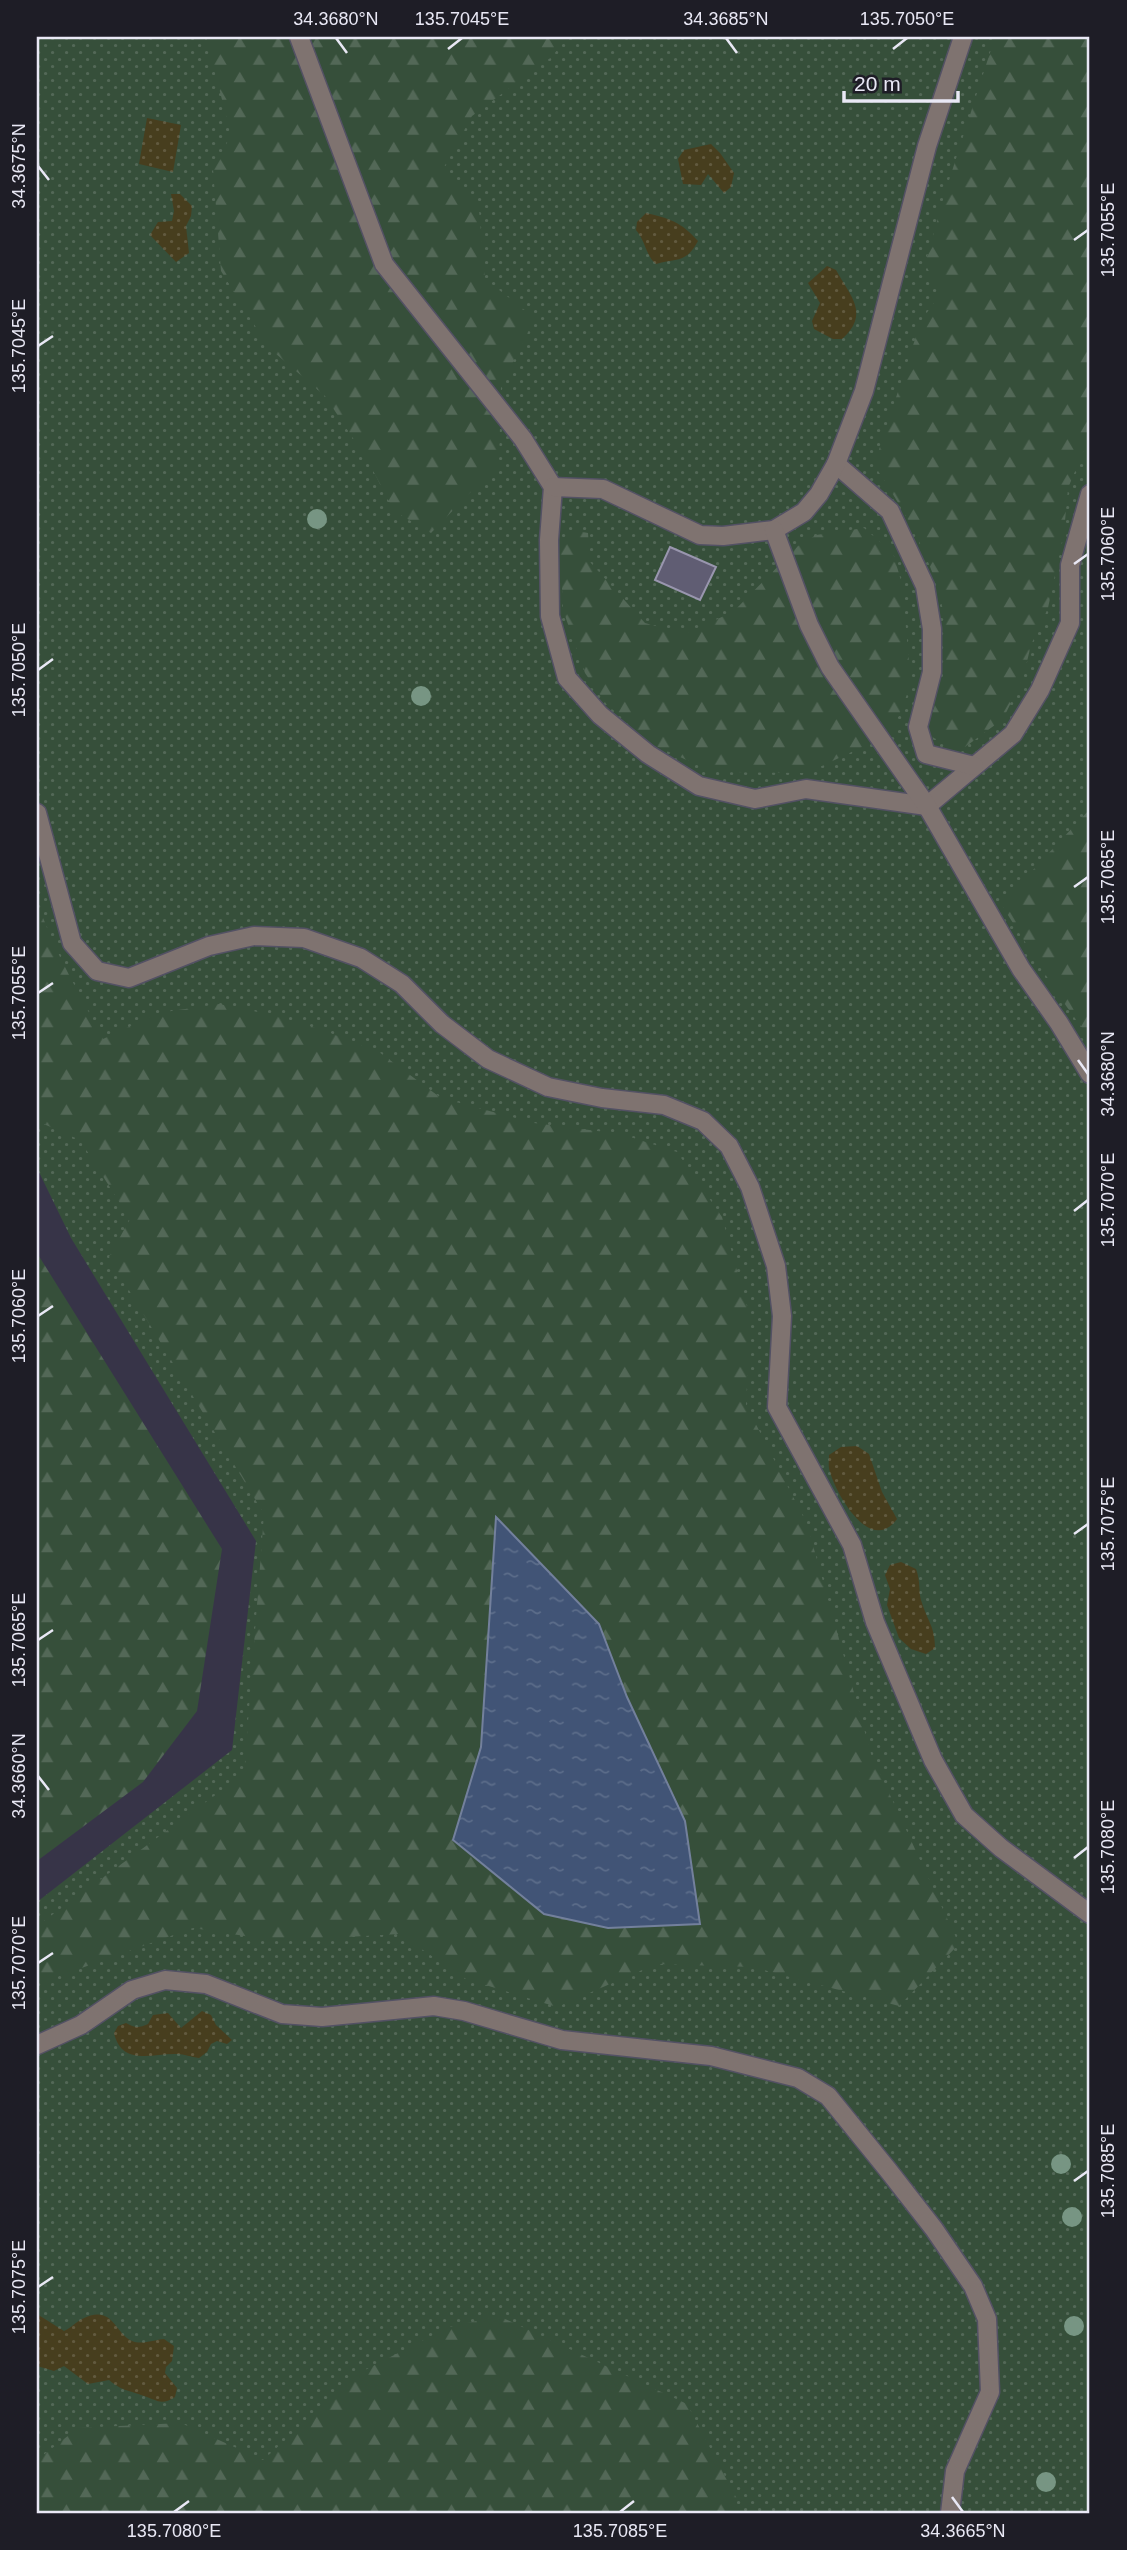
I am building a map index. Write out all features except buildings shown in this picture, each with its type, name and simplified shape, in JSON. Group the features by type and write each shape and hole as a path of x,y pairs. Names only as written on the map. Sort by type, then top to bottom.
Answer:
{"lane":[{"path":"299,37 384,264 523,439 553,487 549,540 551,616 567,678 600,715 648,754 699,786 755,799 806,789 927,806 1013,734 1040,690 1070,623 1070,565 1090,495"},
{"path":"553,487 603,489 699,535 723,536 774,530 804,512 819,494 836,464 864,391 927,146 962,37"},
{"path":"836,464 890,511 925,586 932,629 932,672 918,727 926,754 974,766"},
{"path":"774,530 809,625 831,667 927,806 1021,968 1090,1074"},
{"path":"37,813 72,943 97,971 129,978 209,946 254,936 304,938 361,958 402,984 442,1024 488,1059 548,1087 602,1098 664,1105 704,1121 729,1146 750,1187 776,1266 782,1316 777,1408 852,1545 875,1622 933,1760 964,1815 1001,1849 1090,1914"},
{"path":"37,2045 80,2025 132,1990 165,1980 206,1984 282,2014 322,2017 435,2006 464,2011 562,2040 711,2056 798,2078 828,2096 888,2170 934,2229 973,2286 986,2319 989,2392 955,2471 950,2513"}],"green space":[{"path":"37,37 1090,37 1090,2513 37,2513 37,1902 232,1750 256,1541 71,1238 37,1168"},
{"path":"206,37 565,37 553,56 472,116 443,169 479,210 485,279 535,318 501,386 499,463 431,533 394,511 368,461 325,396 268,347 221,271 213,169 231,135"},
{"path":"995,37 1090,37 1090,436 1068,488 1064,532 1048,608 1031,645 1023,678 1003,719 961,750 927,735 946,657 942,607 926,556 901,508 874,465 921,321 941,293 925,264"},
{"path":"864,528 893,553 902,584 911,684 892,733 807,773 713,772 658,747 607,705 585,673 563,610 560,543 571,530 588,533 590,562 645,623 684,634 733,612 798,546 816,535"},
{"path":"1090,809 1090,1039 1059,996 1001,904"},
{"path":"37,900 58,954 103,1039 158,1013 219,1004 273,1015 379,1052 441,1098 534,1123 621,1134 677,1152 722,1217 750,1317 746,1405 807,1524 871,1754 959,1944 899,2006 753,1967 656,1964 557,2007 466,1979 399,1934 278,1941 193,1928 37,1984 37,1926 244,1774 264,1514 109,1257 130,1219 80,1140 37,1121"},
{"path":"37,1253 222,1549 197,1711 143,1782 37,1861"},
{"path":"499,2316 687,2404 737,2499 735,2513 37,2513 37,2460 78,2428 181,2423 263,2460 363,2371 449,2327"}],"sand":[{"path":"147,118 181,125 173,172 139,164"},
{"path":"711,144 734,173 731,187 724,193 708,174 701,185 683,184 678,159 684,150"},
{"path":"171,194 180,194 192,206 186,226 189,253 176,262 150,235 158,222 172,221 174,211"},
{"path":"646,213 668,219 686,229 698,241 694,248 681,258 656,264 636,230 637,222"},
{"path":"827,266 836,270 855,305 855,321 842,339 833,339 814,329 812,321 820,303 808,283"},
{"path":"857,1446 869,1454 882,1492 897,1519 887,1528 877,1530 856,1518 840,1495 830,1472 829,1455 841,1447"},
{"path":"901,1562 916,1569 918,1574 921,1599 935,1641 935,1648 926,1654 911,1649 899,1638 887,1605 890,1589 885,1575 890,1565"},
{"path":"202,2011 211,2015 216,2025 232,2040 227,2044 217,2041 211,2044 207,2052 199,2058 180,2054 131,2054 118,2044 114,2033 118,2026 126,2023 135,2027 142,2026 148,2024 153,2015 168,2013 181,2028"},
{"path":"37,2314 64,2331 82,2319 100,2315 112,2321 132,2341 164,2339 174,2346 172,2361 166,2367 165,2373 177,2388 175,2397 159,2401 122,2388 109,2380 88,2384 64,2366 54,2371 37,2366"}],"water":[{"path":"496,1517 599,1624 627,1697 685,1821 700,1924 608,1928 544,1914 453,1840 481,1747"}]}
